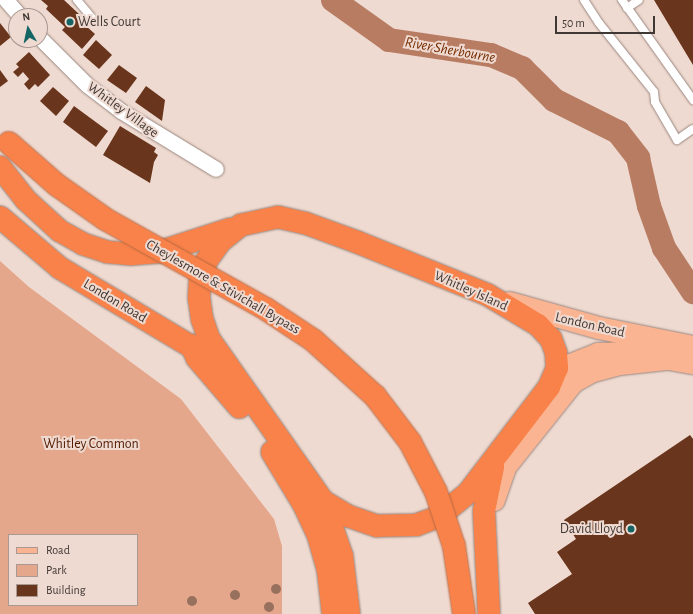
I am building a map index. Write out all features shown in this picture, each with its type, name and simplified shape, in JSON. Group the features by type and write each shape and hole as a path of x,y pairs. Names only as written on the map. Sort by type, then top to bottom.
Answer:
{"highway":[{"name":"Cheylesmore & Stivichall Bypass","path":"4,138 57,185 105,219 241,294 301,332 335,357 370,391 410,442 436,492 454,546 464,614"},
{"path":"2,170 26,200 60,231 83,244 107,252 132,254 159,252 241,225"},
{"name":"London Road","path":"0,217 60,268 191,345 235,378"},
{"name":"Whitley Island","path":"268,217 288,218 357,242 488,296 538,324 551,339 556,353 557,368 549,387 501,452 456,505 438,517 416,525 377,526 348,516 323,501 235,378 205,330 199,309 199,288 202,270 214,248 241,225 268,217"},
{"path":"191,345 197,358 254,427 285,471 318,535 330,586 333,614"},
{"path":"489,614 489,581 484,523 485,500 492,471 501,452"},
{"path":"323,501 342,556 349,614"},
{"path":"330,586 341,614"}],"main road":[{"name":"London Road","path":"488,296 692,357"},
{"name":"London Road","path":"549,387 571,365 598,354 635,353 666,358 692,357"},
{"path":"489,581 492,511 499,482 506,466 552,406 573,382 593,371 620,364 666,358"}],"street":[{"path":"6,0 13,8"},
{"name":"Whitley Village","path":"48,46 87,85 121,111 216,169"}],"lane":[{"path":"77,0 92,18"},
{"path":"584,0 599,23 654,92 655,102 677,140 693,129"},
{"path":"622,0 693,100"},
{"path":"627,8 639,0"}],"green space":[{"name":"Whitley Common","path":"0,261 29,287 181,399 274,519 282,546 282,614 0,614"}],"building":[{"name":"Wells Court","path":"41,0 64,0 79,14 76,17 95,34 82,49 62,30 65,27 48,11 48,8 47,8 48,6"},
{"path":"654,0 693,0 693,65"},
{"path":"0,23 8,33 8,39 0,46"},
{"path":"96,40 112,55 99,69 83,55"},
{"path":"29,52 50,75 38,87 35,84 29,90 24,84 29,79 23,72 18,77 13,72 19,67 16,64"},
{"path":"119,65 137,78 126,93 107,80"},
{"path":"0,70 8,81 0,87"},
{"path":"146,86 165,100 162,121 135,102"},
{"path":"53,87 69,101 56,116 40,101"},
{"path":"74,106 108,131 96,147 63,122"},
{"path":"120,126 156,148 154,152 158,155 154,162 150,183 103,155"},
{"name":"David Lloyd","path":"690,435 693,439 693,614 535,614 528,603 572,574 557,552 576,539 564,520"}],"waterway":[{"name":"River Sherbourne","path":"333,0 389,40 491,55 522,68 554,100 618,132 638,158 649,206 664,248 693,292"}],"place":[{"name":"Wells Court","path":"70,22"},
{"name":"David Lloyd","path":"631,529"}]}
